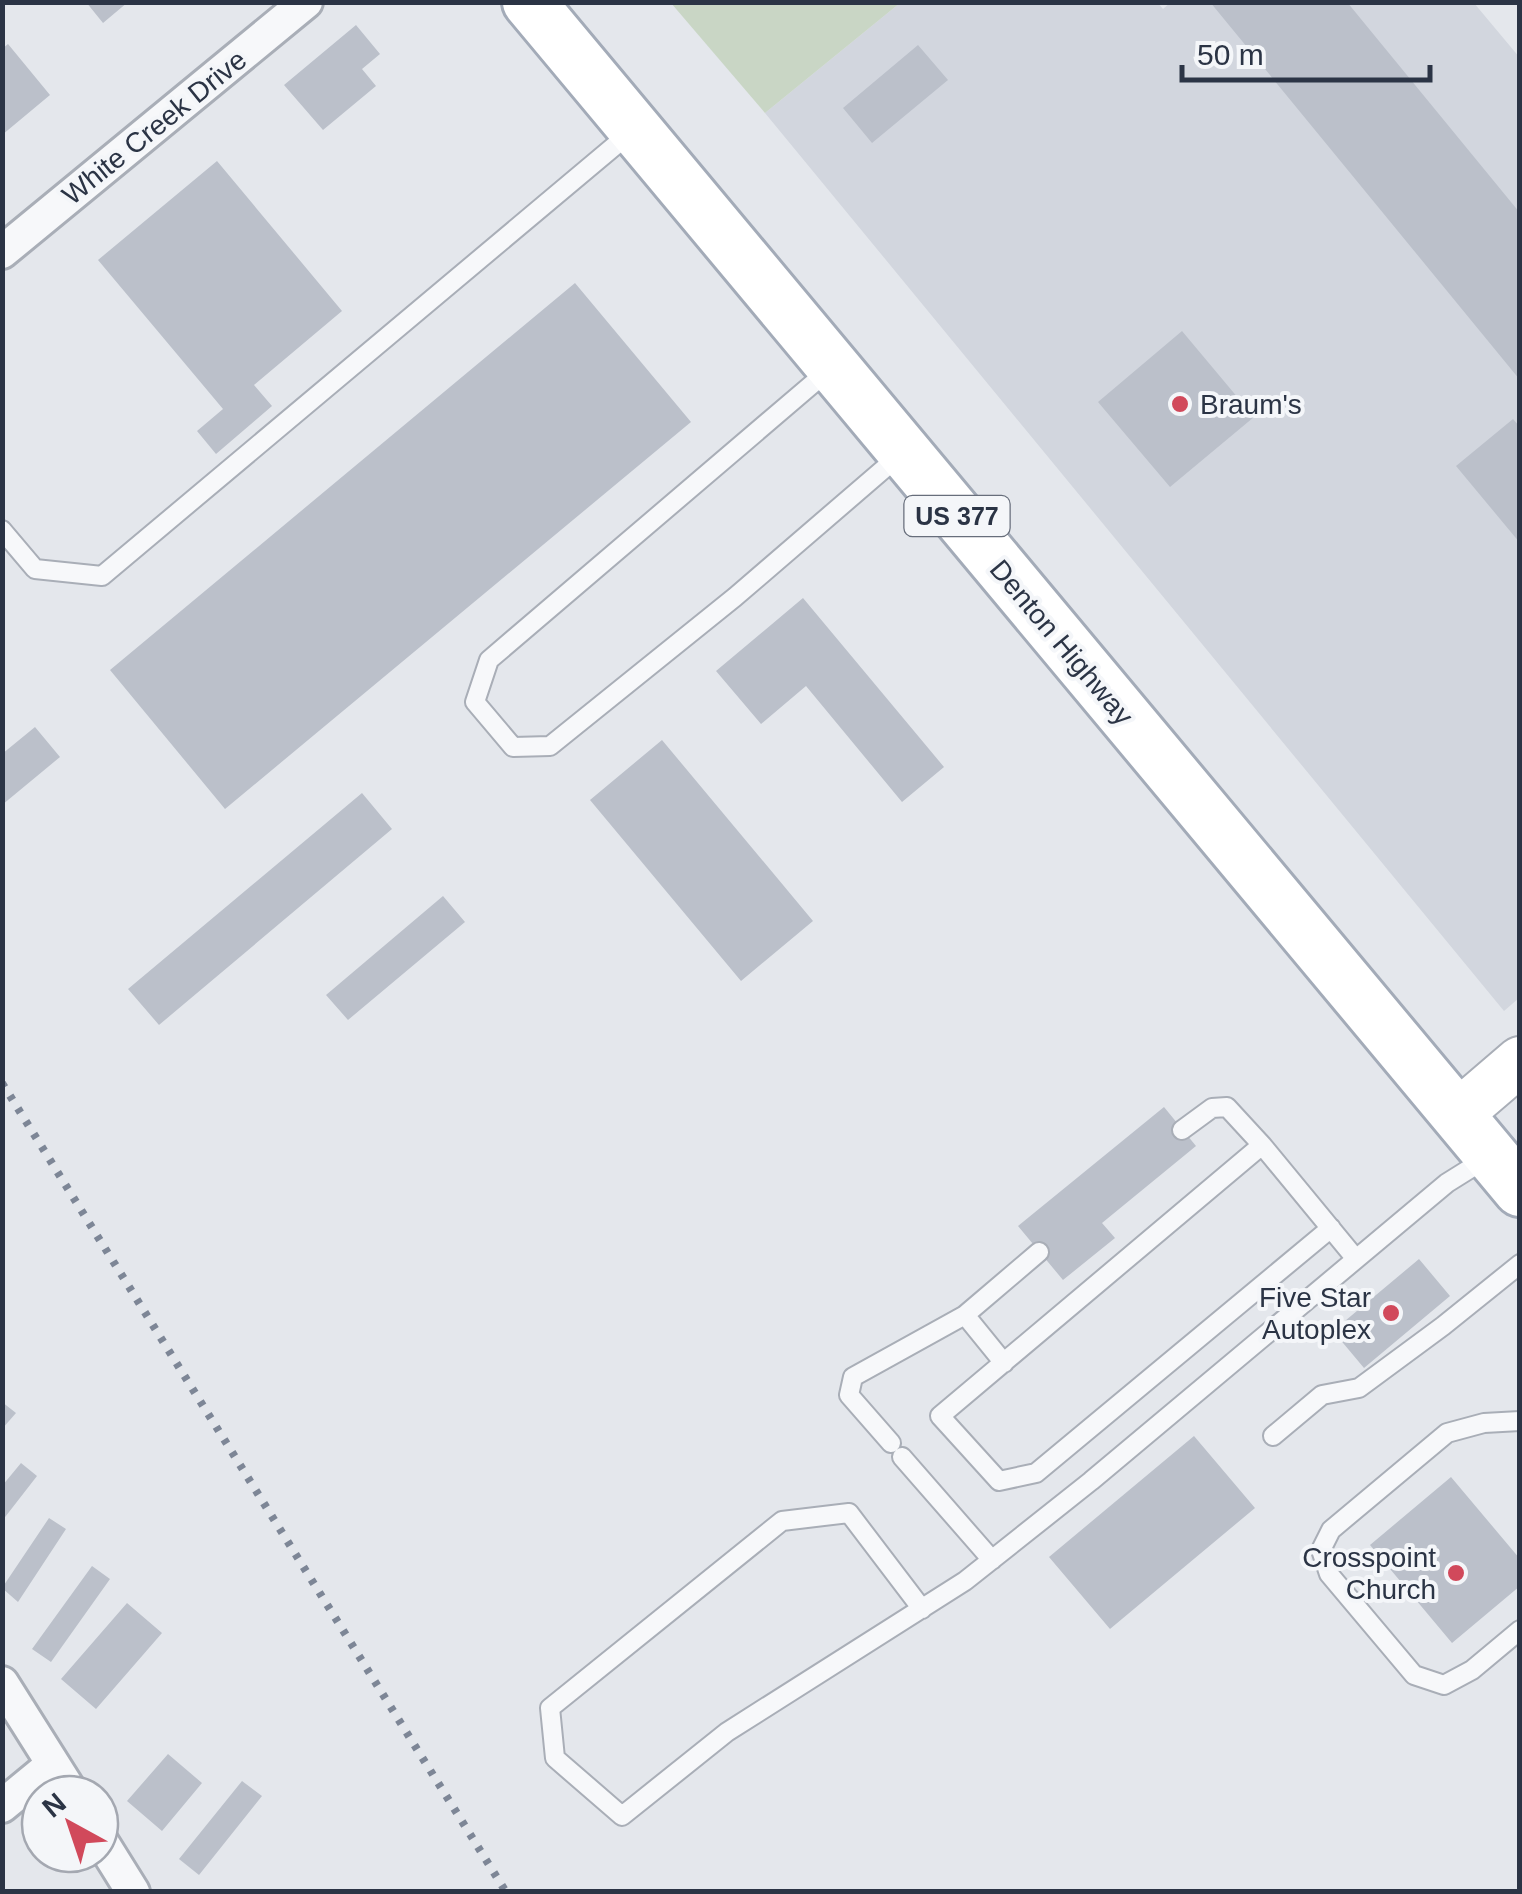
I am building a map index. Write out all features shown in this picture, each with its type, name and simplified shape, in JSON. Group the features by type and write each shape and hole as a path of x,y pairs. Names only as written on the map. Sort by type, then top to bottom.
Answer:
{"main road":[{"name":"Denton Highway","path":"529,2 1456,1115 1510,1160"}],"street":[{"name":"White Creek Drive","path":"2,252 306,2"},
{"path":"1456,1115 1520,1062"},
{"path":"2,1683 59,1774"},
{"path":"2,1806 53,1764"}],"lane":[{"path":"2,530 35,569 102,576 634,129"},
{"path":"833,367 489,660 475,702 513,747 550,746 736,597 904,452"},
{"path":"1182,1130 1212,1108 1227,1107 1356,1259"},
{"path":"1262,1144 940,1416 998,1481 1036,1473 1331,1228"},
{"path":"922,1609 849,1512 782,1521 550,1708 555,1758 622,1816 727,1732 922,1609 992,1560 1091,1482 1447,1183 1510,1160"},
{"path":"992,1560 850,1395 853,1377 965,1315 1039,1252"},
{"path":"1273,1436 1322,1396 1358,1388 1520,1264"},
{"path":"965,1315 1004,1363"},
{"path":"1520,1421 1484,1423 1448,1434 1331,1530 1321,1550 1329,1574 1414,1675 1444,1685 1472,1670 1520,1630"}],"shaded area":[{"path":"1157,2 1163,9 1171,2 1474,3 1520,58 1519,998 1504,1011 765,113 900,3"}],"green space":[{"path":"671,3 900,3 765,113"}],"building":[{"path":"86,2 128,2 103,23"},
{"path":"1210,2 1347,2 1520,213 1520,380"},
{"path":"356,25 380,54 362,69 376,86 323,130 284,85"},
{"path":"8,44 50,95 2,135 2,49"},
{"path":"918,45 948,80 872,143 843,108"},
{"path":"217,161 342,311 254,385 272,406 216,454 197,431 223,409 98,260"},
{"path":"575,283 691,422 225,809 110,670"},
{"path":"1182,331 1254,417 1170,487 1098,402"},
{"path":"1513,419 1520,427 1520,543 1456,466"},
{"path":"803,598 944,767 902,802 806,686 761,724 716,671"},
{"path":"35,727 60,757 2,805 2,754"},
{"path":"662,740 813,921 741,981 590,800"},
{"path":"362,793 392,829 159,1025 128,989"},
{"path":"443,896 465,922 348,1020 326,995"},
{"path":"1164,1107 1196,1146 1102,1223 1115,1238 1063,1280 1018,1226"},
{"name":"Five Star Autoplex","path":"1419,1259 1450,1296 1364,1368 1333,1331"},
{"path":"2,1402 16,1413 2,1429"},
{"path":"1194,1436 1255,1508 1110,1629 1049,1557"},
{"path":"21,1463 37,1476 2,1521 2,1486"},
{"name":"Crosspoint Church","path":"1451,1477 1520,1559 1520,1586 1452,1643 1370,1545"},
{"path":"49,1518 66,1529 18,1602 2,1588"},
{"path":"92,1566 110,1579 51,1662 32,1649"},
{"path":"127,1603 162,1633 96,1709 61,1679"},
{"path":"168,1754 202,1783 162,1831 127,1801"},
{"path":"242,1781 262,1796 199,1875 179,1859"}],"railway":[{"path":"2,1083 506,1892"}],"place":[{"name":"Braum's","path":"1180,404"},
{"name":"Five Star Autoplex","path":"1391,1313"},
{"name":"Crosspoint Church","path":"1456,1573"}]}
